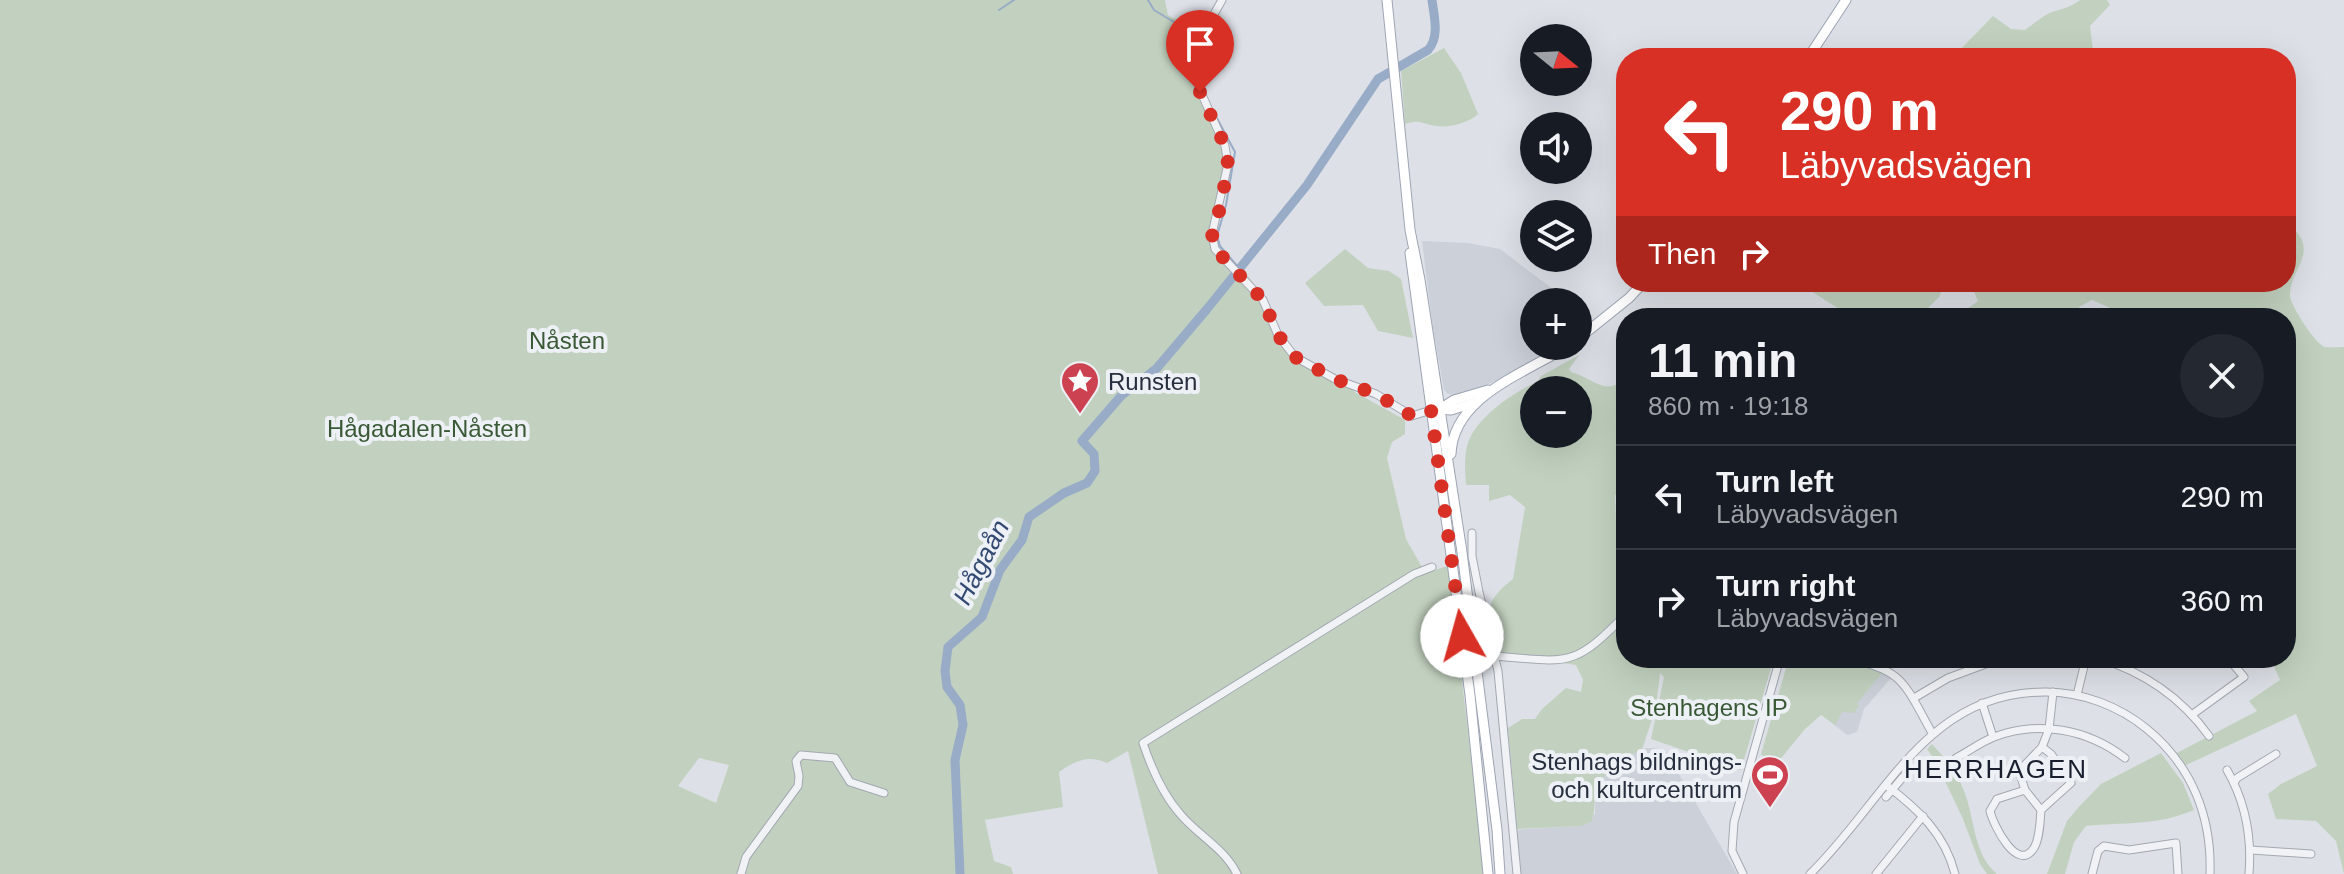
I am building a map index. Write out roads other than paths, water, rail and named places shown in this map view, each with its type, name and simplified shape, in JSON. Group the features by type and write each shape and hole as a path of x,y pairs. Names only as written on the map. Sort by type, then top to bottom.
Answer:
{"main road":[{"path":"1387,0 1410,230 1412,280 1451,482 1481,699 1500,874"},
{"path":"1815,48 1846,0"},
{"path":"1410,230 1438,390 1435,410 1470,695 1488,874"},
{"path":"1617,308 1635,292"},
{"path":"1592,328 1616,308"},
{"path":"1451,482 1454,433 1462,418 1497,387 1544,360"},
{"path":"1435,410 1454,400 1497,387"},
{"path":"1438,390 1454,400"},
{"path":"1435,410 1451,410 1479,401"}],"street":[{"path":"1222,0 1201,39 1197,71 1201,93 1225,146 1228,164 1212,234 1215,249 1263,300 1278,335 1295,357 1335,379 1376,394 1412,416 1435,410"},
{"path":"1472,533 1472,556 1495,656 1517,874"},
{"path":"1237,874 1230,860 1179,814 1150,763 1143,743 1403,581 1432,567"},
{"path":"1495,656 1568,660 1598,643 1616,624"},
{"path":"1743,874 1732,851 1734,822 1777,668"},
{"path":"1884,668 1896,675 1914,698 1932,733"},
{"path":"1914,698 1973,668"},
{"path":"2077,695 2084,668"},
{"path":"2126,668 2156,684 2193,714 2209,736"},
{"path":"2193,714 2244,677 2236,668"},
{"path":"2041,810 2025,790 2019,771 2042,747 2049,729 2053,692"},
{"path":"1810,874 1889,787 1932,733 1962,712 1982,703 2020,693 2053,692 2102,703 2134,719 2177,759 2193,785 2207,822 2210,874"},
{"path":"1982,703 1993,737"},
{"path":"1956,758 1993,737 2022,730 2049,729 2084,735 2105,744 2125,758"},
{"path":"2025,790 1997,799 1990,811 1996,829 2012,851 2023,854 2032,850 2041,810 2071,783 2051,754 2042,747"},
{"path":"2234,783 2237,778 2276,754"},
{"path":"741,874 746,857 798,786 796,761 801,755 835,758 850,782 884,793"},
{"path":"2227,770 2247,818 2251,850 2249,874"},
{"path":"1886,797 1889,787 1903,777"},
{"path":"1889,787 1923,816 1944,844 1955,874"},
{"path":"1876,874 1923,816"},
{"path":"2092,874 2098,851 2104,846 2129,850 2176,843 2178,874"},
{"path":"2251,850 2311,854"}],"waterway":[{"path":"999,10 1014,0"},
{"path":"1148,0 1154,10 1197,36 1193,59"},
{"name":"Hågaån","path":"960,874 955,760 963,725 960,705 947,687 948,647 982,617 1000,570 1022,540 1029,517 1064,493 1087,483 1095,471 1094,454 1082,441 1121,396 1157,368 1207,309 1307,185 1378,79 1432,45 1435,33 1432,0"},
{"path":"1212,109 1235,152 1217,236 1220,246 1239,268"}],"place":[{"name":"Runsten","path":"1080,415"},
{"name":"Stenhags bildnings- och kulturcentrum","path":"1770,809"}],"district":[{"name":"HERRHAGEN","path":"1996,769"}],"park label":[{"name":"Nåsten","path":"567,340"},
{"name":"Hågadalen-Nåsten","path":"427,428"},
{"name":"Stenhagens IP","path":"1709,707"}]}
